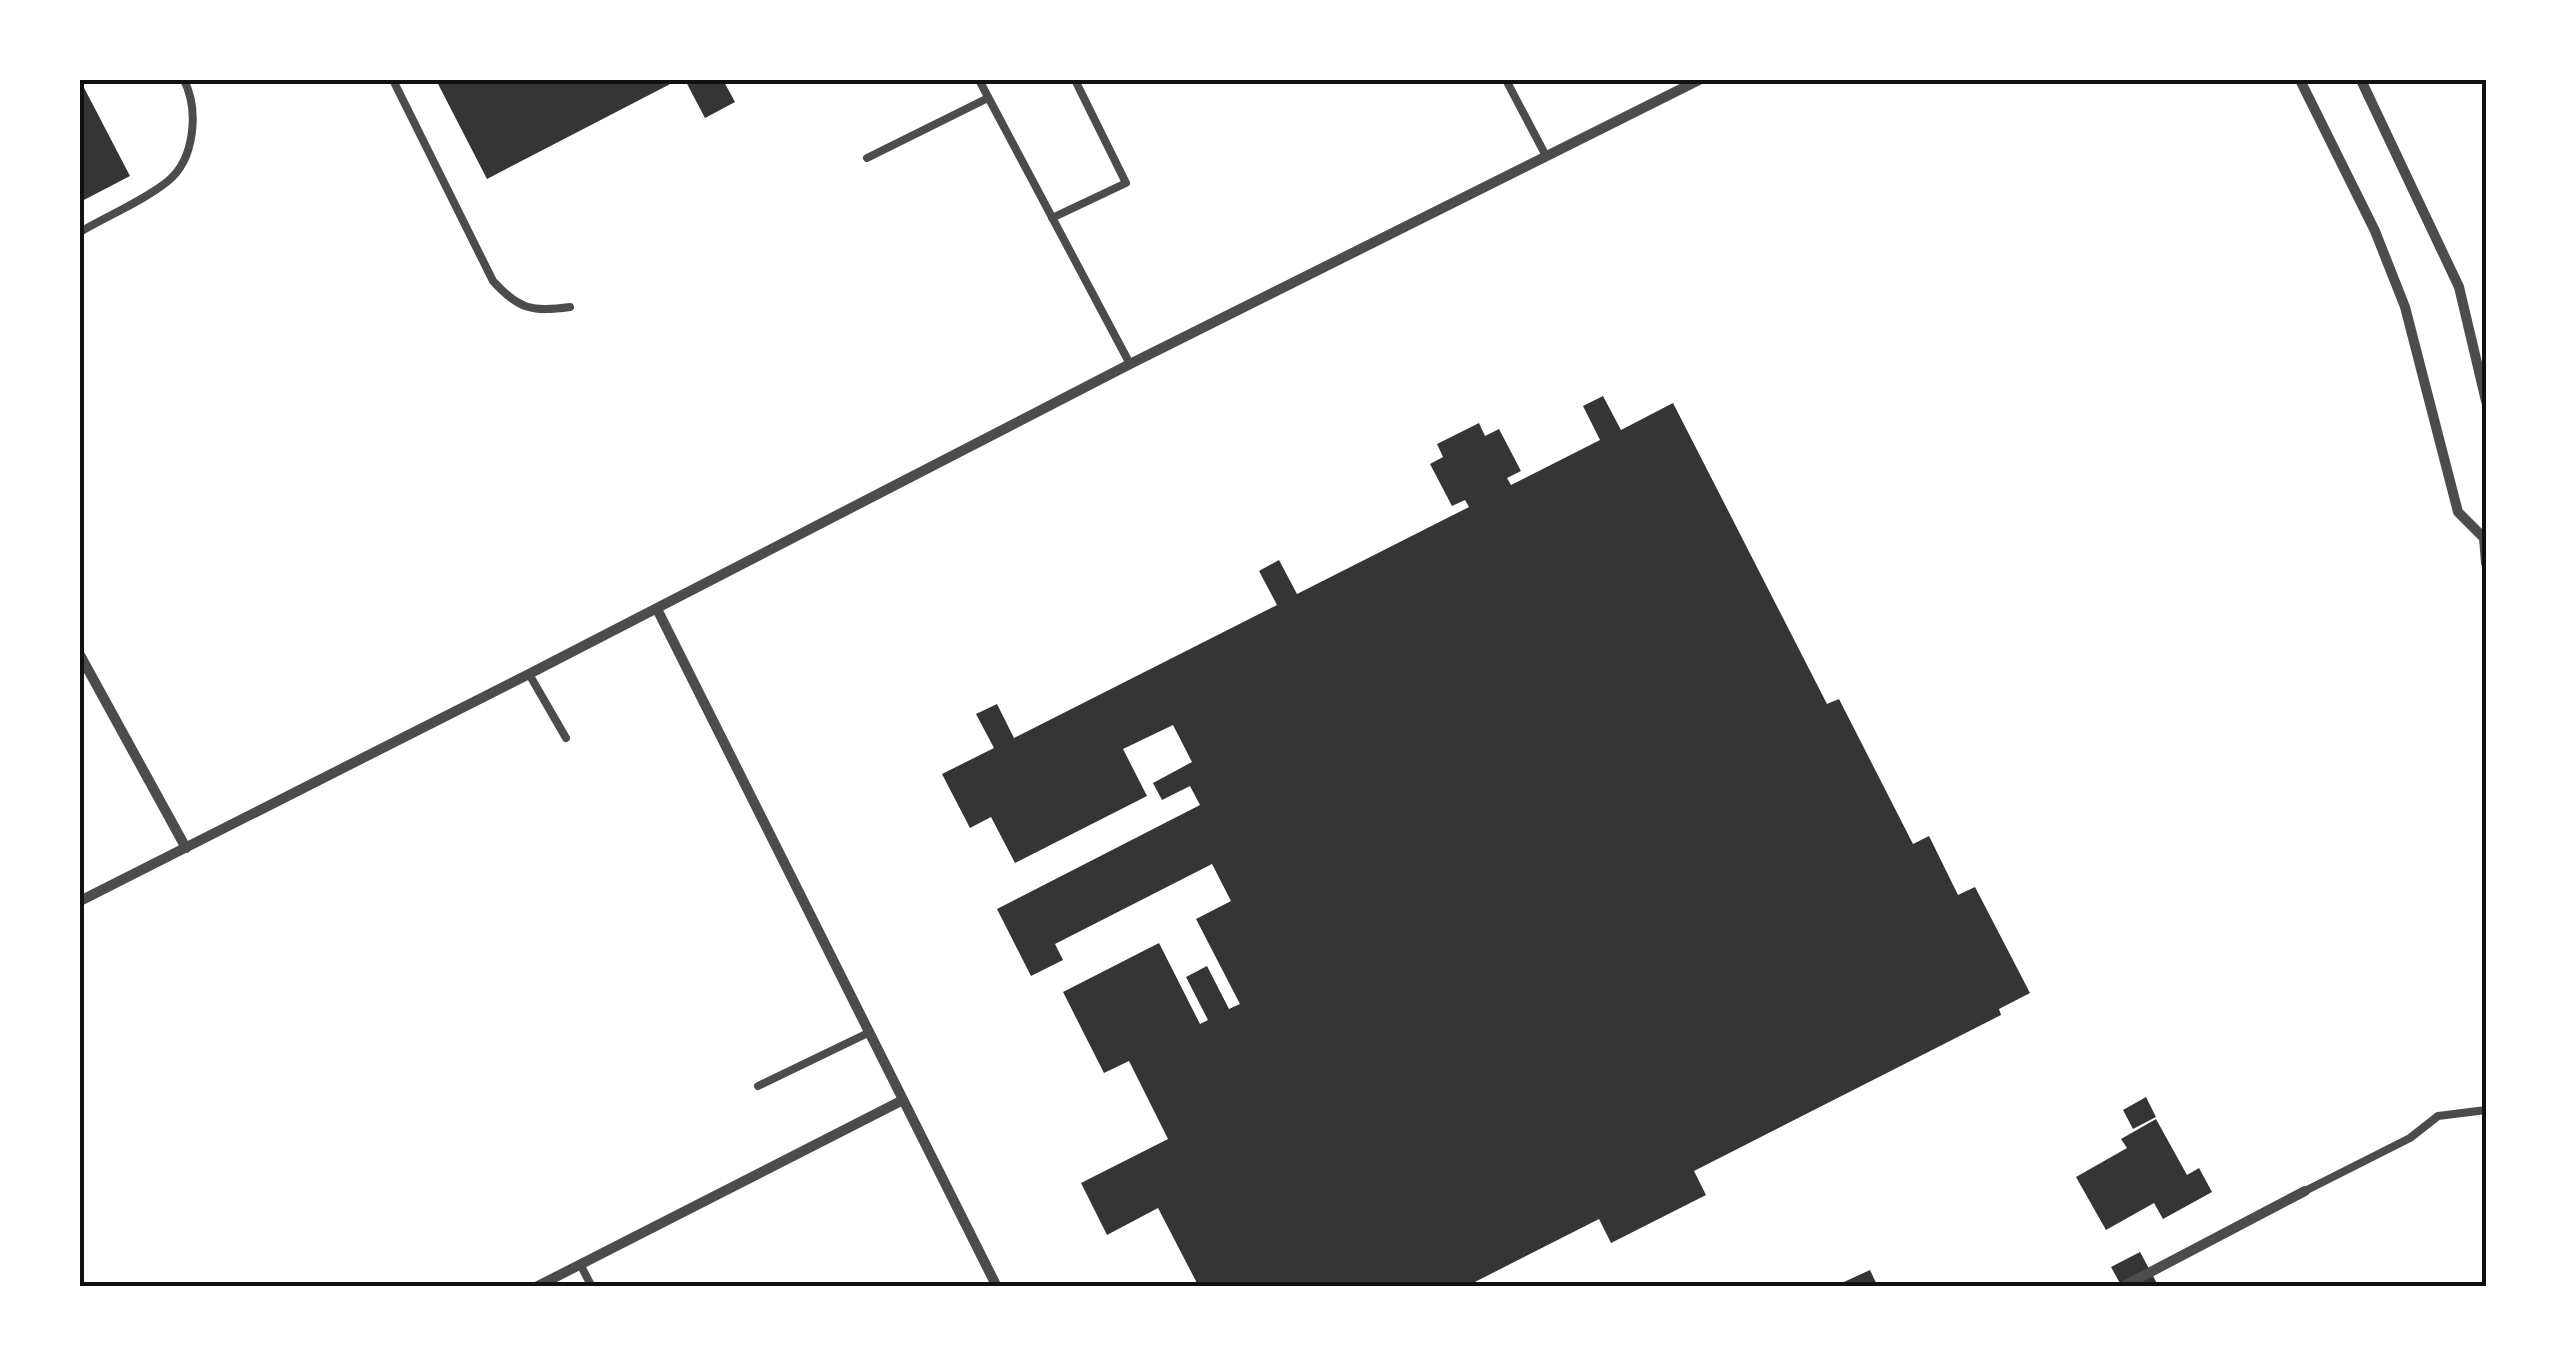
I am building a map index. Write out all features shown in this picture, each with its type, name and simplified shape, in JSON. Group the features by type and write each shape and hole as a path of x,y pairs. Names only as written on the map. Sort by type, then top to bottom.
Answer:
{"street":[{"path":"80,901 1130,364 1699,80"},
{"path":"2300,80 2375,231 2405,308 2458,512 2485,536 2486,563"},
{"path":"2362,80 2459,286 2486,401"},
{"path":"657,609 997,1287"},
{"path":"80,654 186,848"},
{"path":"536,1287 902,1101"},
{"path":"2122,1287 2305,1191"}],"lane":[{"path":"80,232 170,180 189,150 192,119 184,80"},
{"path":"393,80 493,281 513,302 541,311 570,307"},
{"path":"978,80 1130,364"},
{"path":"1052,218 1126,183 1075,80"},
{"path":"1506,80 1546,156"},
{"path":"867,158 988,98"},
{"path":"530,674 566,738"},
{"path":"758,1086 868,1033"},
{"path":"2305,1191 2410,1138 2438,1116 2486,1110"},
{"path":"580,1264 592,1287"}],"building":[{"path":"80,80 130,176 80,202"},
{"path":"436,80 678,80 487,179"},
{"path":"685,80 723,80 735,102 705,118"},
{"path":"1603,396 1621,430 1673,403 1827,704 1839,699 1913,844 1929,836 1958,895 1975,887 2030,993 1999,1009 2001,1015 1694,1171 1706,1195 1611,1243 1599,1219 1465,1287 1199,1287 1158,1208 1107,1235 1081,1183 1168,1139 1129,1061 1104,1073 1063,992 1159,943 1200,1024 1208,1020 1186,977 1207,966 1229,1009 1240,1004 1196,919 1231,901 1212,864 1055,944 1063,960 1031,976 997,909 1200,805 1190,786 1162,800 1153,783 1192,762 1173,725 1123,749 1147,796 1015,863 991,817 970,828 942,774 994,748 976,714 997,704 1014,738 1277,605 1259,571 1279,560 1297,594 1469,507 1465,500 1452,506 1430,464 1443,457 1437,444 1479,423 1485,436 1499,429 1521,471 1507,478 1511,485 1600,440 1583,406"},
{"path":"2146,1097 2156,1117 2133,1129 2123,1110"},
{"path":"2156,1119 2187,1175 2199,1168 2212,1192 2163,1219 2154,1203 2106,1230 2076,1177 2127,1148 2121,1139"},
{"path":"2140,1252 2159,1287 2122,1287 2111,1267"},
{"path":"1870,1270 1878,1287 1833,1287"}]}
